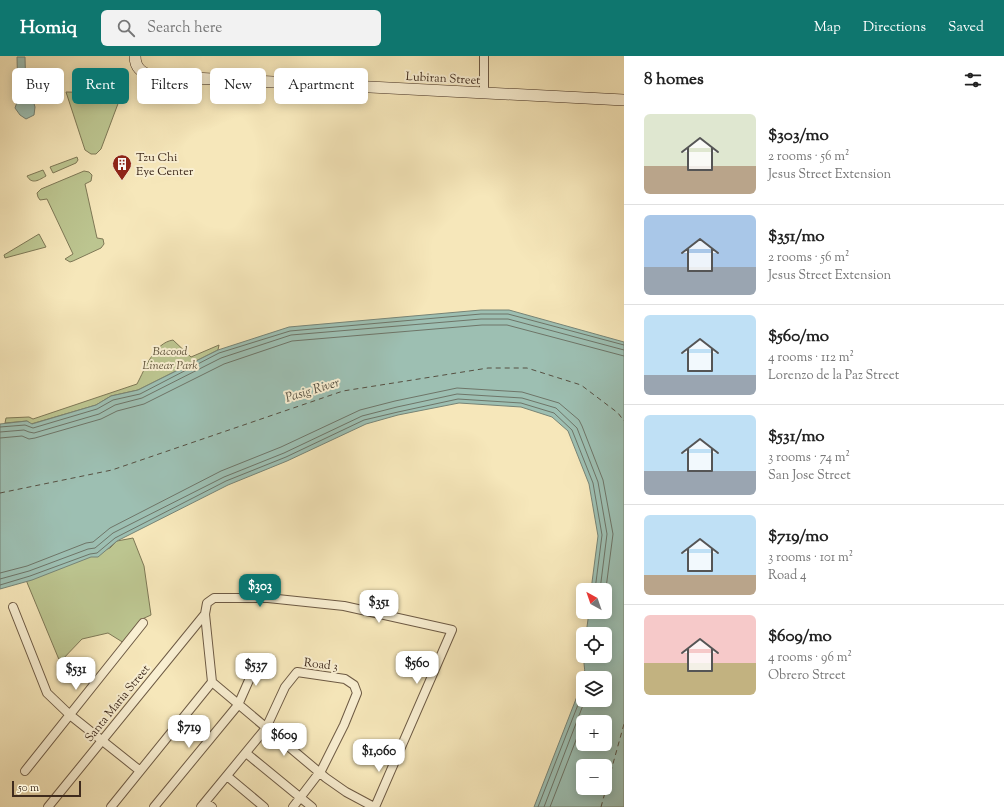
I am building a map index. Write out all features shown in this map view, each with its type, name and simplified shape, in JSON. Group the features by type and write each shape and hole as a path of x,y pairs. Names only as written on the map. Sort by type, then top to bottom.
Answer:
{"main road":[{"name":"Lubiran Street","path":"135,56 137,66 141,72 154,76 624,100"}],"street":[{"path":"484,56 484,93"},
{"name":"Santa Maria Street","path":"48,807 205,614 207,604 214,598 274,599 344,606 452,630 374,807"},
{"path":"13,607 47,693 70,715 139,770"},
{"path":"205,614 212,682 319,773 346,792 374,807"},
{"path":"25,772 144,623"},
{"path":"154,807 238,704 257,662"},
{"name":"Road 3","path":"206,805 227,776 266,728 285,687 297,672 345,679 354,685 358,693 344,725 319,773"},
{"path":"111,807 139,770 212,682"},
{"path":"246,753 312,807"},
{"path":"293,807 319,773"},
{"path":"227,776 264,807"}],"green space":[{"path":"66,92 72,92 72,104 118,104 101,149 96,154 91,154 85,150"},
{"path":"77,157 78,160 76,163 53,173 50,167"},
{"path":"43,170 46,176 38,180 33,181 27,176"},
{"path":"84,171 89,172 92,175 91,181 85,184 97,238 103,239 104,244 101,248 70,262 65,259 73,254 47,199 40,200 37,193 41,189"},
{"path":"39,234 46,247 5,258 4,255"},
{"name":"Bacood Linear Park","path":"173,340 191,357 219,345 218,350 138,390 111,396 96,405 31,424 27,421 5,423 6,418 29,417 33,419 137,384 155,351 166,342"},
{"path":"133,538 144,566 151,615 142,619 124,643 108,633 82,639 60,662 26,580 110,548 117,541"}],"water":[{"path":"17,57 25,57 25,68 17,68"},
{"path":"16,104 34,104 34,115 26,119 20,115 15,108"},
{"name":"Pasig River","path":"481,310 509,310 624,342 624,807 534,807 576,699 576,707 612,707 612,671 585,671 584,663 612,663 612,627 587,627 588,619 612,619 612,583 592,583 598,536 589,484 568,431 552,417 521,407 459,403 398,415 366,424 287,461 228,485 117,541 98,557 91,557 32,580 0,589 0,424 27,421 32,424 96,405 111,396 138,390 218,350 289,327"}],"ferry route":[{"path":"0,493 112,470 343,391 488,368 527,368 581,385 618,413 624,421"},
{"path":"601,807 624,724"}],"place":[{"name":"Tzu Chi Eye Center","path":"122,181"}]}
